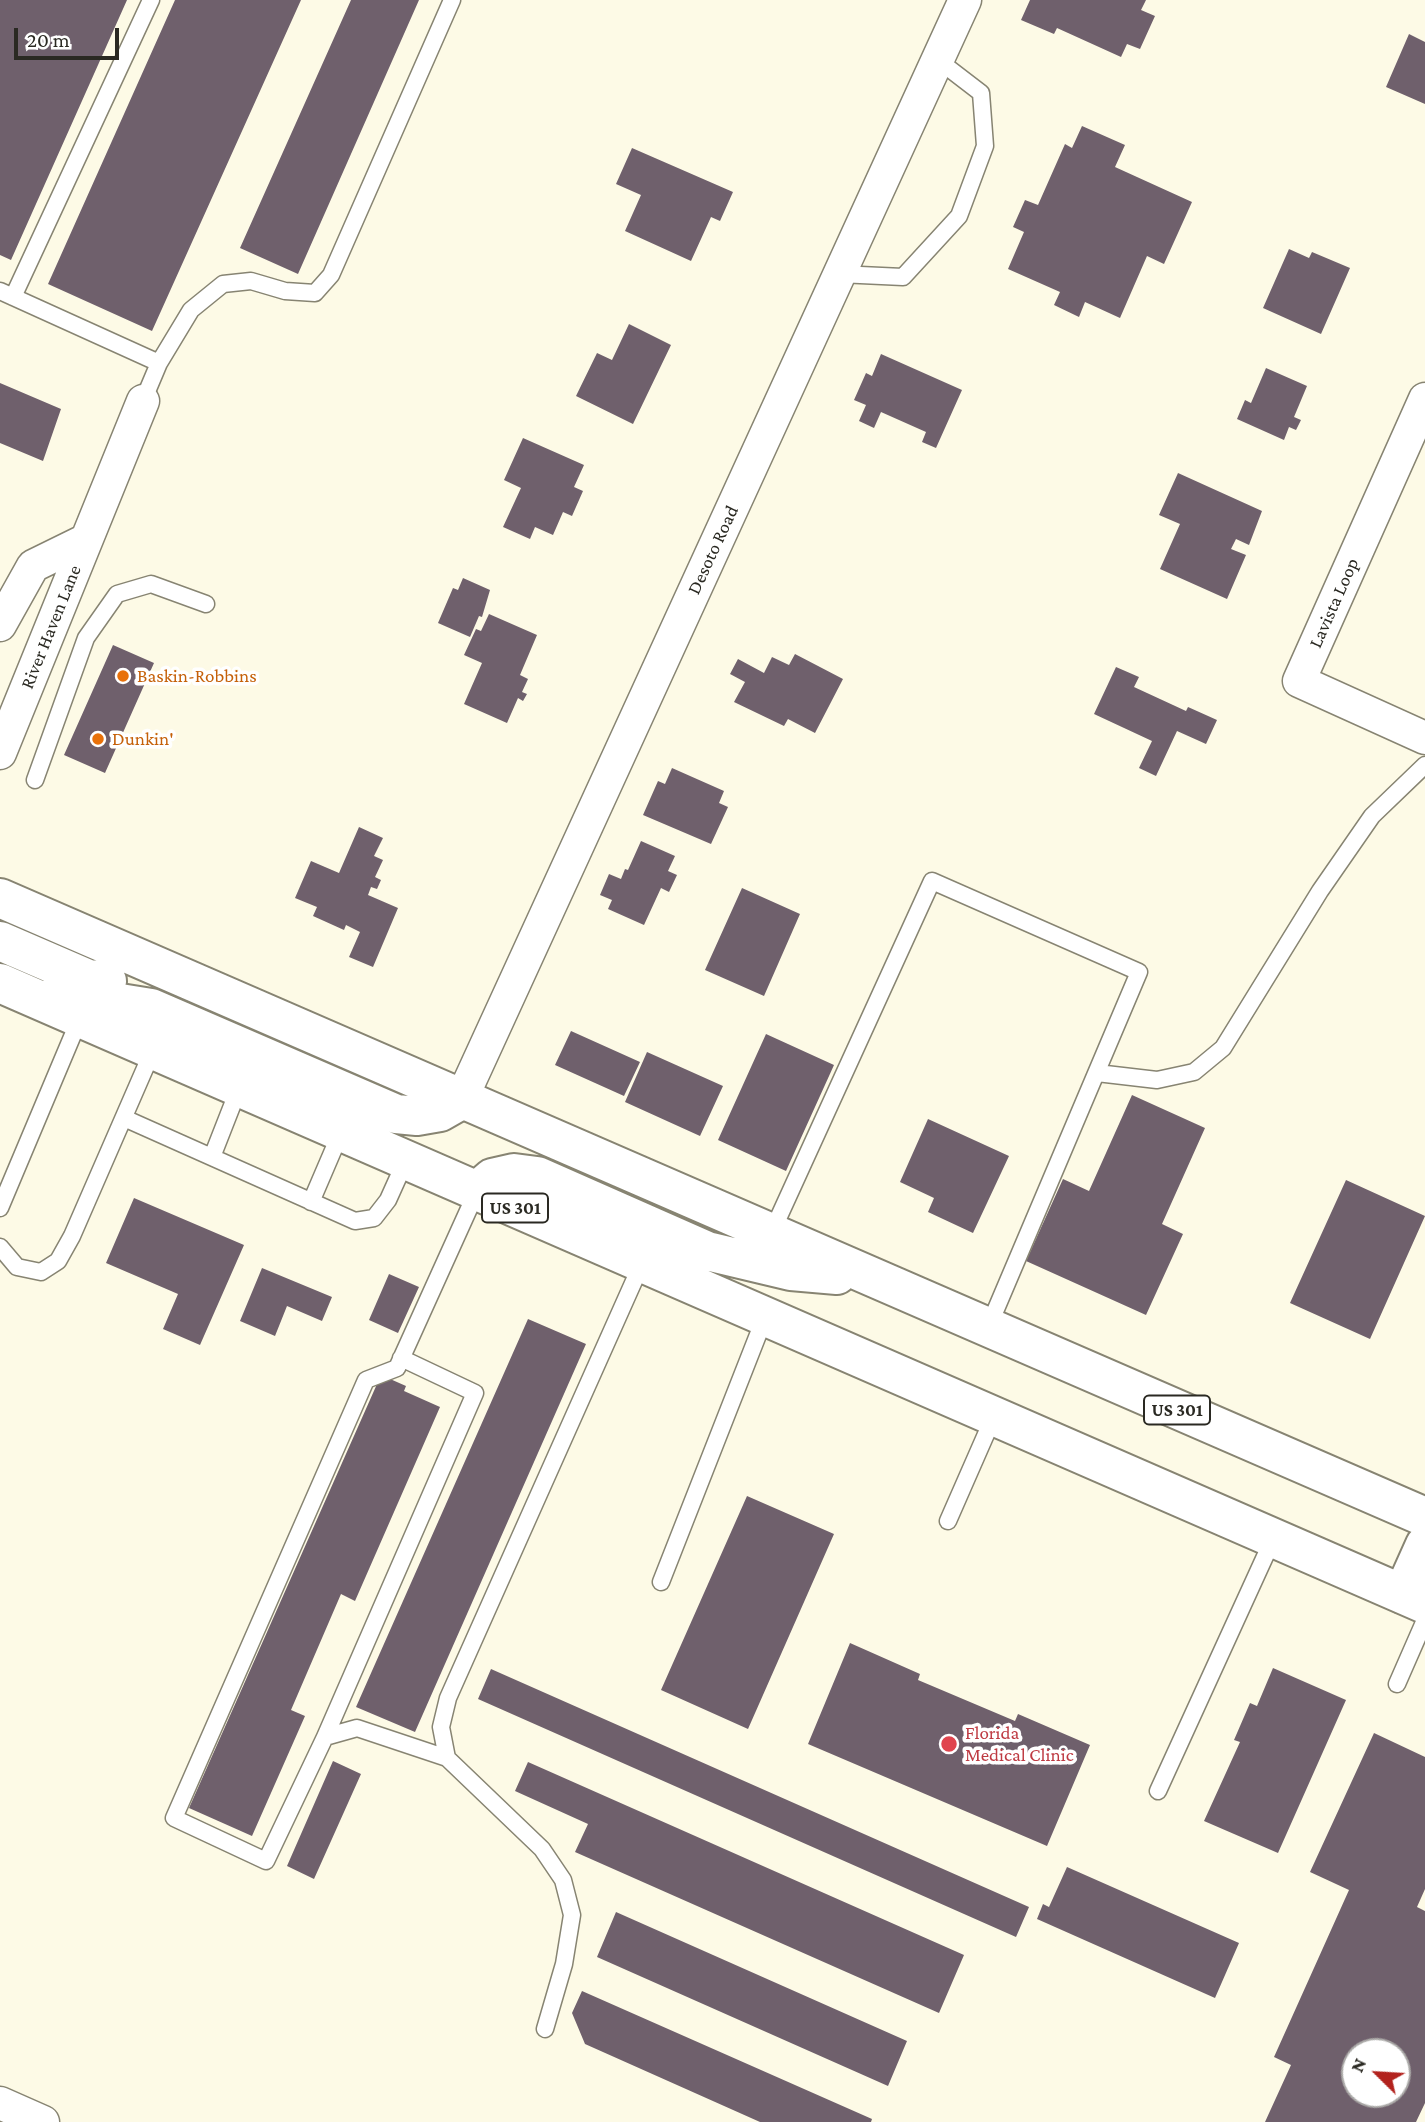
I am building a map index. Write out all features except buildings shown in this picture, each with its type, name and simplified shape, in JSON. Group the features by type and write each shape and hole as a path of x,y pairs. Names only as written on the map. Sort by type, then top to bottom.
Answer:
{"main road":[{"name":"US 301","path":"0,898 870,1279 1425,1517"},
{"path":"0,941 88,979 217,993"},
{"name":"US 301","path":"0,983 80,1018 160,1032 240,1088 994,1416 1418,1606"},
{"path":"0,983 151,1008 160,1032 396,1114 417,1116 440,1111 461,1100"},
{"path":"477,1191 492,1178 514,1173 537,1176 707,1251 791,1271 870,1279"},
{"path":"1418,1606 1425,1545"}],"street":[{"name":"Desoto Road","path":"461,1100 965,0"},
{"name":"Lavista Loop","path":"1425,399 1299,681 1425,738"},
{"name":"River Haven Lane","path":"0,753 143,401"},
{"name":"River Haven Lane","path":"3,610 33,566 86,540"},
{"path":"0,2103 43,2122"}],"lane":[{"path":"151,0 7,294 159,363"},
{"path":"143,401 159,363 191,310 223,284 251,281 285,291 315,293 331,275 452,0"},
{"path":"839,274 903,276 959,216 985,146 981,93 938,60"},
{"path":"36,780 86,638 117,594 151,584 206,604"},
{"path":"1097,1073 1157,1080 1194,1072 1223,1048 1320,891 1372,816 1425,765"},
{"path":"771,1234 932,881 1139,972 988,1328"},
{"path":"0,1208 80,1018"},
{"path":"0,1247 18,1267 41,1272 58,1261 72,1236 160,1032"},
{"path":"212,1157 240,1088"},
{"path":"124,1118 355,1221 374,1218 388,1200 406,1160"},
{"path":"311,1202 341,1132"},
{"path":"401,1358 475,1393 325,1737 266,1861 174,1818 366,1380 397,1368 401,1358 477,1191"},
{"path":"447,1758 441,1727 448,1698 642,1263"},
{"path":"661,1582 765,1317"},
{"path":"948,1521 994,1416"},
{"path":"1158,1791 1273,1539"},
{"path":"1397,1684 1418,1606"},
{"path":"325,1737 357,1728 447,1758 542,1849 563,1880 572,1915 564,1964 545,2029"}],"place":[{"name":"Baskin-Robbins","path":"123,676"},
{"name":"Dunkin'","path":"98,739"},
{"name":"Florida Medical Clinic","path":"949,1744"}]}
